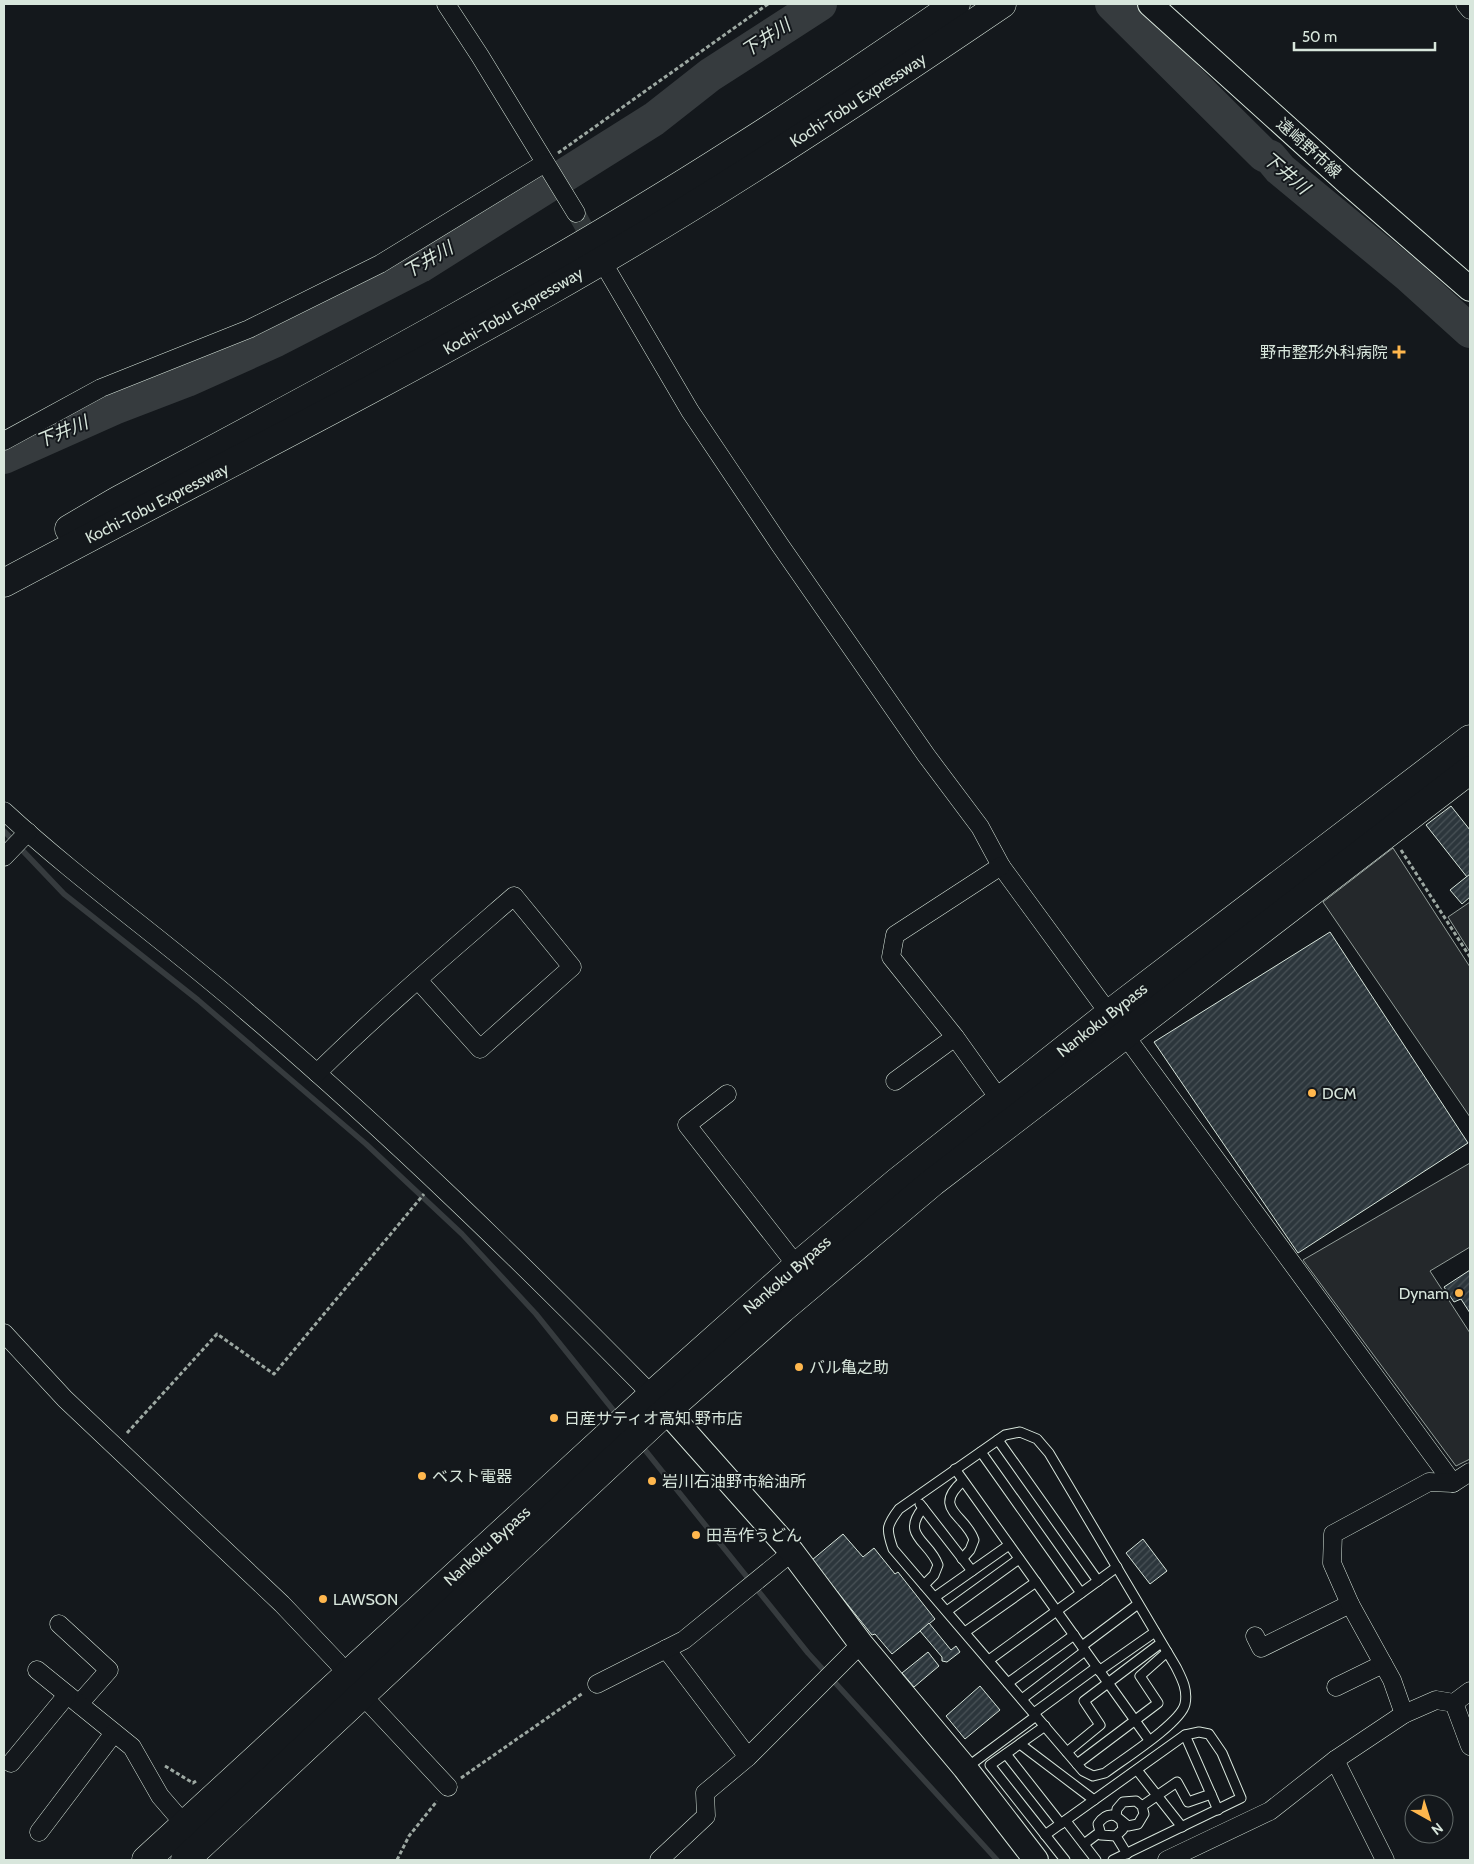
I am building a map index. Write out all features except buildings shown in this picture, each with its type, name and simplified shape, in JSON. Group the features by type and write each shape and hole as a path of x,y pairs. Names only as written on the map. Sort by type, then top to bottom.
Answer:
{"highway":[{"name":"Kochi-Tobu Expressway","path":"4,570 115,502 446,323 599,234 734,152 956,4"},
{"name":"Kochi-Tobu Expressway","path":"4,583 388,382 549,292 698,204 853,104 1002,4"},
{"name":"Nankoku Bypass","path":"146,1860 347,1674 659,1403 782,1309 1117,1024 1470,739"},
{"name":"Nankoku Bypass","path":"185,1860 364,1696 797,1266 897,1182 1000,1100 1117,1024 1389,832 1470,770"}],"street":[{"path":"446,4 576,213"},
{"name":"遠崎野市線","path":"1150,4 1347,182 1470,288"},
{"path":"1465,4 1470,10"},
{"path":"4,441 101,388 249,329 380,264 546,162"},
{"path":"609,273 690,411 780,545 926,755 980,827 1001,866 1453,1483"},
{"path":"4,810 28,832 246,1010 436,1180 659,1403 792,1552 861,1644 965,1768 1036,1860"},
{"path":"4,857 28,832"},
{"path":"1000,1100 955,1037 891,957 895,935 1001,866"},
{"path":"317,1073 362,1028 514,896 572,968 480,1049 418,980"},
{"path":"895,1081 955,1037"},
{"path":"727,1094 687,1125 797,1266"},
{"path":"4,1333 65,1399 282,1604 448,1787"},
{"path":"1404,1714 1392,1680 1350,1604 1332,1563 1333,1534 1429,1482 1453,1483 1470,1472"},
{"path":"597,1684 684,1640 792,1552"},
{"path":"1255,1636 1261,1648 1350,1604"},
{"path":"11,1763 73,1699 109,1670 59,1624"},
{"path":"658,1860 706,1816 706,1793 748,1757 861,1644"},
{"path":"666,1649 748,1757"},
{"path":"1336,1687 1383,1664"},
{"path":"37,1670 132,1747 160,1796 185,1825"},
{"path":"1167,1860 1270,1811 1335,1760 1404,1714 1436,1700 1454,1702 1470,1691"},
{"path":"1454,1702 1470,1746"},
{"path":"40,1832 114,1732"},
{"path":"1335,1760 1385,1860"}],"lane":[{"path":"1020,1432 1037,1439 1049,1453 1183,1681 1186,1692 1185,1706 1177,1719 1105,1773 1093,1776 1077,1764 893,1549 887,1532 890,1521 899,1509 998,1440 1005,1435 1020,1432"},
{"path":"998,1440 1098,1581"},
{"path":"981,1452 1081,1594"},
{"path":"955,1470 1149,1740"},
{"path":"962,1558 970,1550 974,1540 971,1531 953,1514 949,1504 954,1488 963,1481"},
{"path":"915,1497 972,1571"},
{"path":"923,1508 914,1529 918,1538 935,1556 938,1565 934,1575 924,1585"},
{"path":"935,1597 1009,1545"},
{"path":"947,1611 1020,1559"},
{"path":"989,1660 1117,1567"},
{"path":"965,1632 1036,1582"},
{"path":"1022,1699 1138,1604"},
{"path":"965,1768 1035,1714 1098,1669 1155,1632"},
{"path":"1008,1683 1074,1635"},
{"path":"1067,1752 1100,1725 1084,1701 1161,1643"},
{"path":"1077,1764 1158,1704 1140,1676 1167,1652"},
{"path":"1044,1726 990,1765 1065,1860"},
{"path":"1045,1835 1185,1736 1199,1732 1208,1734 1222,1753 1241,1798 1113,1860"},
{"path":"1185,1736 1218,1810"},
{"path":"1020,1744 1094,1800"},
{"path":"1006,1754 1096,1860"},
{"path":"1137,1770 1182,1827"},
{"path":"1142,1806 1177,1782 1188,1802 1211,1794"},
{"path":"1142,1806 1136,1801 1123,1802 1117,1809 1119,1820 1123,1828 1116,1836 1109,1837 1100,1832 1098,1824 1102,1818 1112,1815 1119,1820 1128,1826 1138,1824 1144,1814 1142,1806"},
{"path":"1084,1844 1100,1832"},
{"path":"1116,1836 1127,1854"}],"path":[{"path":"546,162 768,4"},
{"path":"1389,832 1470,957"},
{"path":"115,1446 217,1334 274,1374 436,1180"},
{"path":"397,1860 409,1836 448,1787 597,1684"},
{"path":"163,1765 193,1783 201,1776"}],"shaded area":[{"path":"1393,848 1470,967 1470,1117 1323,902"},
{"path":"1470,902 1470,952 1448,917"},
{"path":"1470,1163 1470,1247 1430,1271 1470,1333 1470,1459 1456,1466 1303,1260"}],"waterway":[{"name":"下井川","path":"4,457 114,408 187,380 276,340 420,266 654,119 710,75 820,4"},
{"name":"下井川","path":"1112,4 1264,155 1270,157 1280,169 1408,275 1470,331"},
{"path":"4,831 64,894 198,1000 366,1144 462,1234 536,1314 618,1416"},
{"path":"641,1445 808,1653 997,1860"}],"tunnel":[{"path":"576,213 595,247"}],"place":[{"name":"野市整形外科病院","path":"1399,352"},
{"name":"DCM","path":"1312,1093"},
{"name":"Dynam","path":"1459,1293"},
{"name":"バル亀之助","path":"799,1367"},
{"name":"日産サティオ高知 野市店","path":"554,1418"},
{"name":"ベスト電器","path":"422,1476"},
{"name":"岩川石油野市給油所","path":"652,1481"},
{"name":"田吾作うどん","path":"696,1535"},
{"name":"LAWSON","path":"323,1599"}]}
